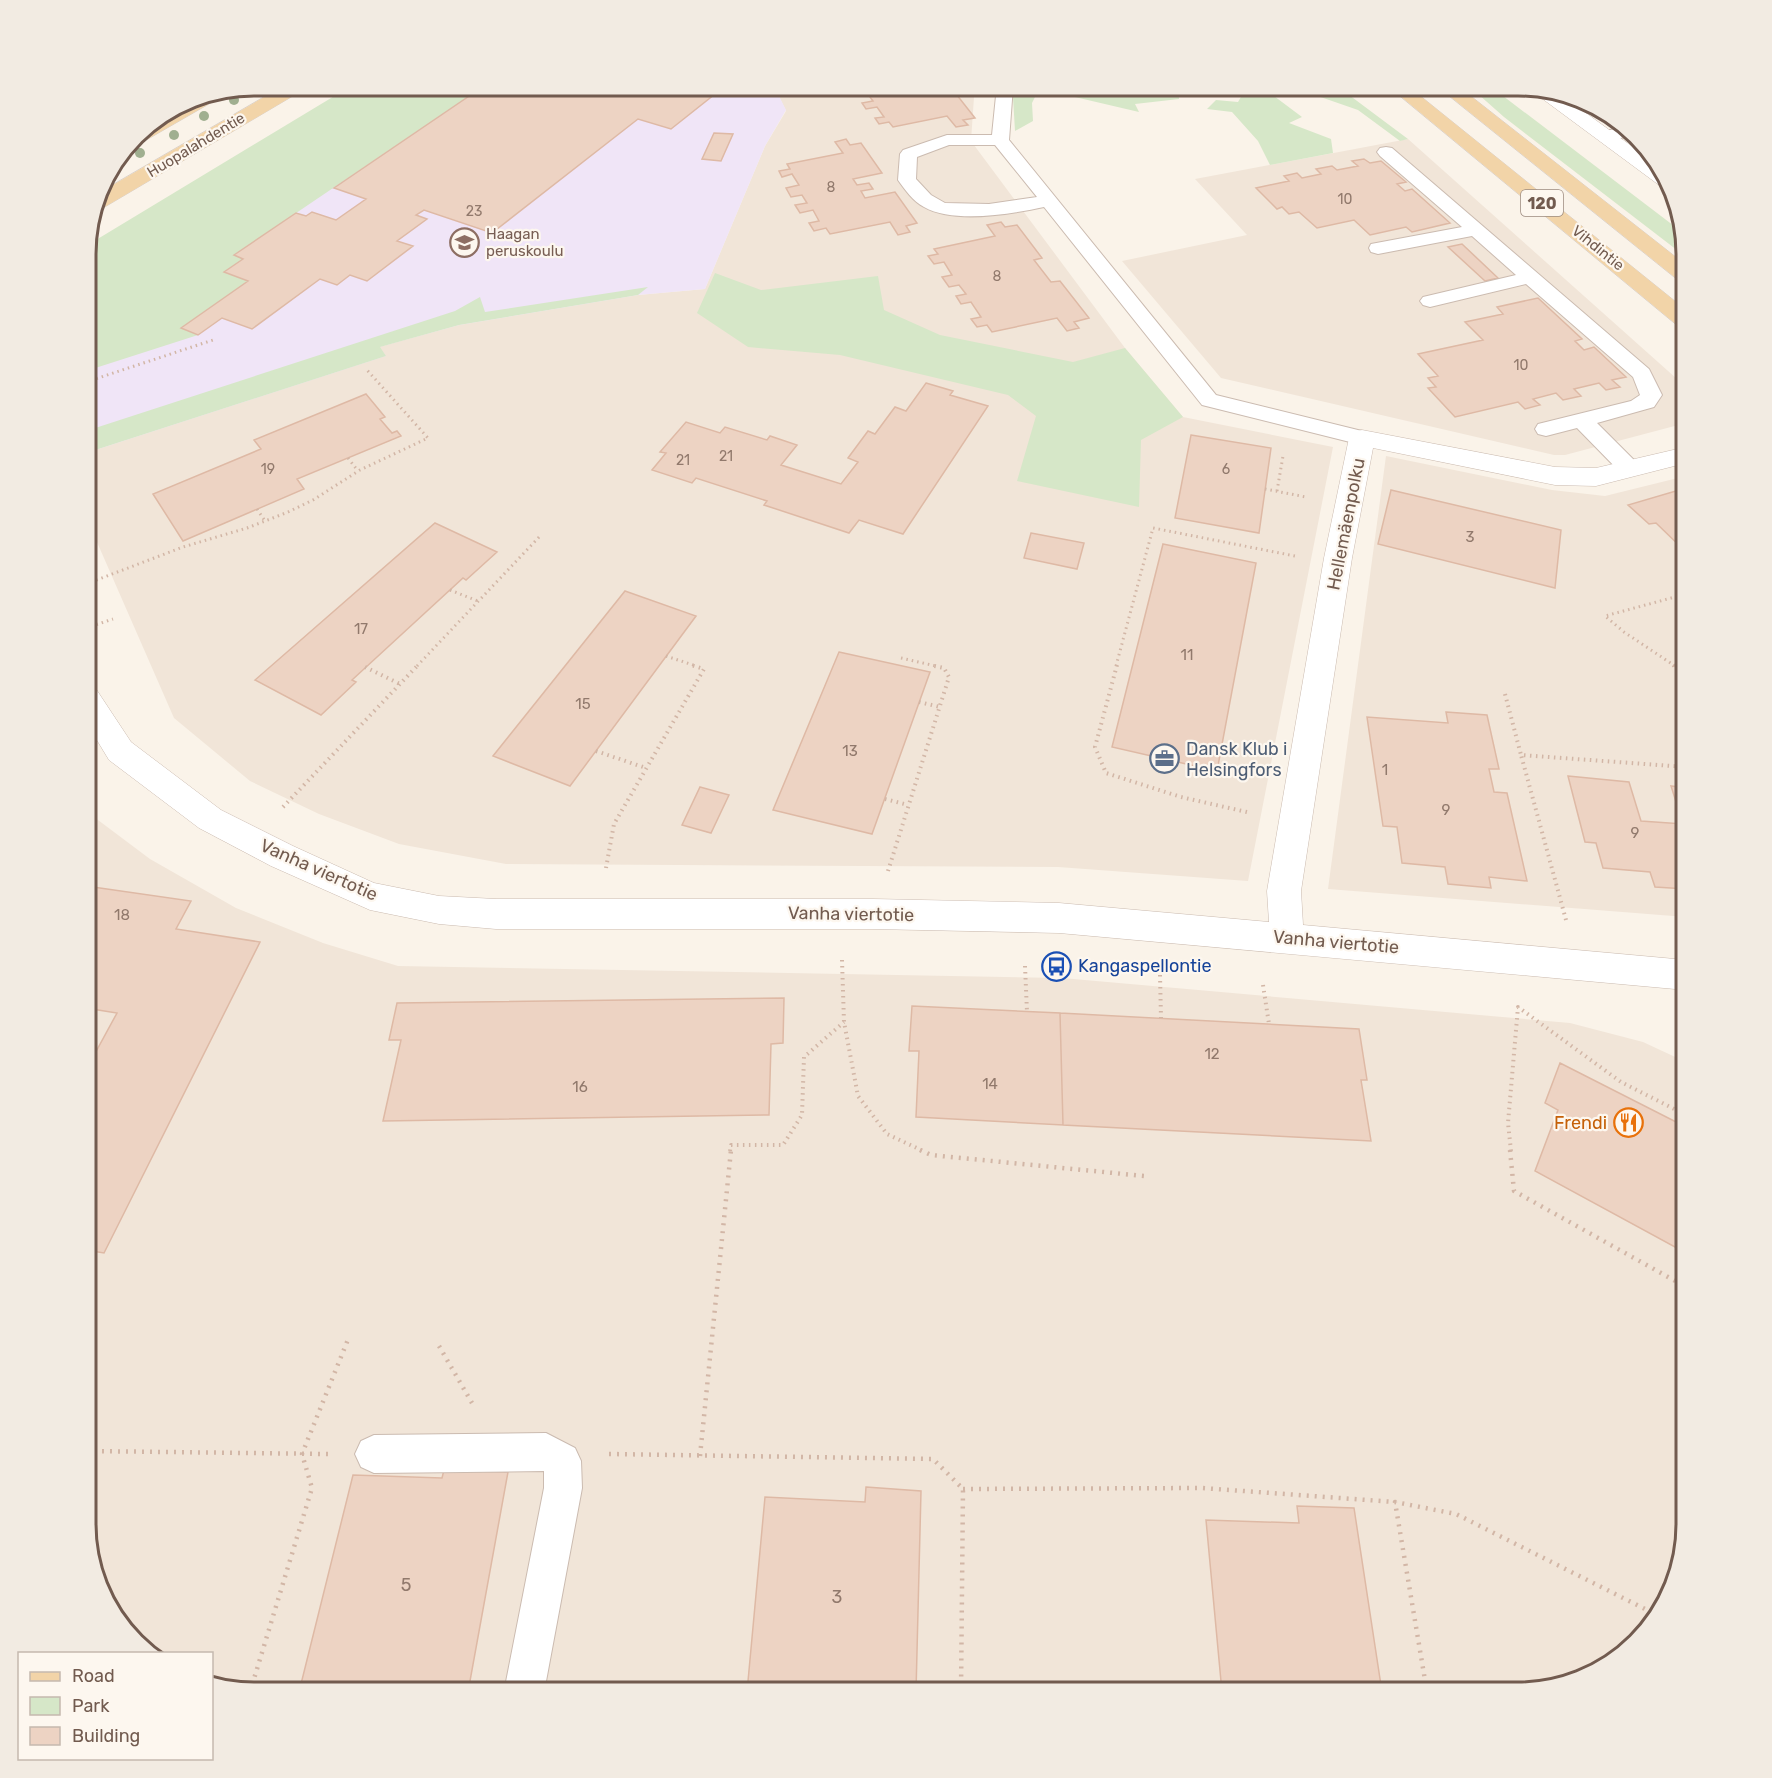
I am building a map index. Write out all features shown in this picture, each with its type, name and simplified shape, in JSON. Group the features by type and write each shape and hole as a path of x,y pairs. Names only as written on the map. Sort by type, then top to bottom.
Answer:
{"main road":[{"name":"Huopalahdentie","path":"107,198 279,96"},
{"name":"Vihdintie","path":"1409,96 1676,313"},
{"name":"Vihdintie","path":"1459,96 1676,267"}],"street":[{"path":"1558,101 1651,170"},
{"name":"Hellemäenpolku","path":"1287,937 1284,891 1337,564 1362,438 1555,476 1596,477 1676,458"},
{"name":"Vanha viertotie","path":"96,713 120,751 210,819 370,896 439,910 496,914 857,914 1059,918 1676,974"}],"lane":[{"path":"1004,96 1000,140 1209,400 1362,438"},
{"path":"1607,136 1620,133"},
{"path":"1000,140 947,140 909,154 907,180 932,205 969,211 1034,204 1049,200"},
{"path":"1386,152 1642,374 1648,385 1651,395 1647,402 1638,406 1546,429"},
{"path":"1378,248 1476,230"},
{"path":"1430,301 1530,277"},
{"path":"1581,419 1630,469"},
{"path":"374,1454 546,1452 562,1461 563,1488 526,1682"}],"path":[{"path":"96,379 213,340"},
{"path":"96,580 183,547 265,521 313,500 358,471 428,438 367,370"},
{"path":"348,458 358,471"},
{"path":"257,509 265,521"},
{"path":"1295,824 1181,797 1106,773 1095,747 1153,528 1337,564"},
{"path":"252,841 541,535"},
{"path":"450,590 478,601"},
{"path":"1676,597 1605,616 1619,630 1676,666"},
{"path":"96,625 113,619"},
{"path":"599,914 614,824 704,669 666,656"},
{"path":"901,658 944,668 949,677 908,806 857,914 844,1022 858,1096 886,1134 930,1155 1144,1176"},
{"path":"366,668 400,684"},
{"path":"1505,694 1578,964"},
{"path":"920,702 940,707"},
{"path":"596,751 646,768"},
{"path":"1521,755 1676,766"},
{"path":"885,800 908,806"},
{"path":"1025,966 1027,1012"},
{"path":"1160,975 1161,1018"},
{"path":"1263,985 1269,1024"},
{"path":"1676,1110 1621,1082 1518,1007 1508,1123 1514,1191 1676,1281"},
{"path":"700,1456 731,1145 783,1145 802,1115 804,1057 844,1022"},
{"path":"253,1682 312,1488 302,1454 350,1337"},
{"path":"439,1346 501,1453"},
{"path":"96,1450 374,1454"},
{"path":"546,1452 933,1459 963,1489 1202,1488 1395,1502 1456,1514 1649,1611"},
{"path":"961,1682 963,1489"},
{"path":"1395,1502 1425,1682"}],"shaded area":[{"name":"Haagan peruskoulu","path":"435,96 779,96 786,110 765,146 705,289 638,295 459,325 379,347 386,356 96,450 96,315"},
{"path":"779,96 1019,96 974,97 971,141 1125,348 1183,417 1333,447 1248,881 1058,867 506,864 399,844 319,814 250,781 174,718 96,540 96,450 385,356 379,347 459,325 638,295 705,289 765,146 786,111"},
{"path":"1408,139 1676,378 1676,426 1565,455 1554,455 1221,378 1122,261 1247,235 1195,179"},
{"path":"1386,456 1552,490 1605,496 1676,478 1676,916 1328,889"},
{"path":"96,818 150,859 236,908 323,943 398,966 1062,978 1570,1023 1643,1042 1676,1057 1676,1534 1671,1565 1664,1584 1655,1603 1637,1628 1622,1643 1597,1661 1559,1677 1528,1682 244,1682 213,1677 213,1652 162,1652 150,1643 135,1628 117,1603 101,1565 96,1534"}],"green space":[{"path":"334,96 469,96 234,255 243,259 224,272 248,281 181,328 198,335 96,368 96,240"},
{"path":"1036,96 1032,103 1033,121 1015,131 1013,97"},
{"path":"1071,96 1179,96 1179,99 1135,104 1139,112"},
{"path":"1242,96 1274,96 1302,117 1289,123 1331,139 1333,153 1270,165 1258,141 1232,112 1207,109 1216,100 1238,102"},
{"path":"1318,96 1350,96 1408,139 1400,141 1358,110"},
{"path":"1480,96 1503,96 1673,225 1676,249 1504,117"},
{"path":"715,273 761,290 878,276 884,310 940,335 1073,362 1125,348 1183,417 1141,440 1139,507 1017,481 1036,416 1008,395 840,355 748,347 697,313"},
{"path":"648,287 638,295 459,325 380,347 386,356 96,450 96,428 455,311 480,297 485,312"}],"building":[{"path":"469,96 712,96 671,129 638,119 492,233 424,210 416,215 427,219 397,241 413,246 367,281 350,275 337,285 320,279 252,329 222,318 198,335 181,328 248,281 224,272 243,259 234,255 296,213 306,216 312,212 336,220 366,199 334,188"},
{"path":"869,96 958,96 975,118 963,120 968,125 956,127 947,116 893,127 889,122 879,124 875,118 884,117 877,107 866,109 862,103 873,101"},
{"path":"714,133 733,134 721,161 702,159"},
{"path":"846,139 850,145 861,143 882,173 853,179 857,185 869,183 873,189 861,191 865,198 895,192 917,223 906,226 910,232 898,235 890,222 830,234 826,228 814,231 809,223 819,221 813,210 800,213 795,205 807,203 802,195 791,197 786,188 799,185 792,174 782,177 779,171 790,169 787,164 843,153 835,142"},
{"path":"1364,159 1370,163 1381,161 1406,182 1397,184 1405,191 1412,189 1450,223 1412,232 1406,227 1370,235 1354,220 1317,228 1299,212 1289,214 1282,207 1277,209 1256,188 1289,181 1284,176 1297,173 1302,178 1321,174 1316,169 1332,166 1337,170 1358,166 1352,161"},
{"path":"1001,222 1005,227 1017,225 1042,258 1034,260 1051,282 1060,281 1089,318 1074,322 1079,328 1067,331 1057,318 992,332 987,325 977,327 971,319 981,317 971,302 961,304 956,296 966,294 959,285 949,287 942,277 952,275 944,262 934,264 928,256 938,254 934,249 995,236 987,225"},
{"path":"1462,244 1498,278 1485,281 1448,247"},
{"path":"1538,298 1582,339 1575,341 1584,350 1594,347 1626,377 1612,380 1620,387 1606,390 1599,383 1574,389 1581,396 1563,400 1556,393 1533,399 1540,405 1525,409 1518,402 1455,417 1428,388 1436,387 1428,378 1438,376 1418,354 1483,340 1465,322 1503,314 1497,307"},
{"path":"926,383 953,391 950,395 988,406 903,534 859,520 849,533 764,505 767,501 696,478 692,483 652,470 666,453 660,452 686,422 720,433 725,427 767,440 770,436 797,445 781,465 841,484 858,462 848,458 868,431 875,434 895,407 906,411"},
{"path":"366,394 385,417 380,419 392,433 397,431 401,436 297,479 304,489 183,541 153,494 261,449 254,440"},
{"path":"1191,435 1271,448 1259,533 1175,518"},
{"path":"1391,490 1561,530 1555,588 1378,544"},
{"path":"1676,491 1676,542 1656,523 1649,524 1628,505"},
{"path":"435,523 497,552 466,580 463,578 352,680 356,682 321,715 255,680"},
{"path":"1031,533 1084,543 1077,569 1024,558"},
{"path":"1163,544 1256,563 1217,771 1112,747"},
{"path":"625,591 696,616 570,786 493,756"},
{"path":"839,652 930,672 872,834 773,810"},
{"path":"1446,712 1487,715 1499,769 1489,769 1494,792 1507,793 1527,881 1489,877 1491,888 1448,884 1445,867 1402,863 1397,827 1383,826 1367,717 1448,723"},
{"path":"1568,776 1629,782 1641,821 1676,824 1676,888 1655,887 1650,872 1603,868 1596,843 1585,842"},
{"path":"1671,786 1676,787 1676,802"},
{"path":"700,787 729,795 711,833 682,825"},
{"path":"96,887 191,901 176,929 260,942 104,1253 96,1252 96,1052 117,1013 96,1010"},
{"path":"784,998 783,1043 771,1044 769,1115 383,1121 401,1040 389,1040 397,1003"},
{"path":"912,1006 1060,1013 1063,1125 916,1117 919,1051 909,1051"},
{"path":"1060,1013 1359,1029 1367,1080 1361,1080 1371,1141 1063,1125"},
{"path":"1560,1063 1676,1122 1676,1248 1535,1171 1558,1110 1545,1103"},
{"path":"444,1470 508,1472 470,1682 301,1682 353,1475 442,1478"},
{"path":"866,1487 921,1491 916,1682 748,1682 765,1497 865,1502"},
{"path":"1297,1506 1354,1508 1380,1682 1221,1682 1206,1520 1299,1523"}],"place":[{"name":"Haagan peruskoulu","path":"465,243"},
{"name":"Dansk Klub i Helsingfors","path":"1165,759"},
{"name":"Kangaspellontie","path":"1057,966"},
{"name":"Frendi","path":"1628,1123"}]}
